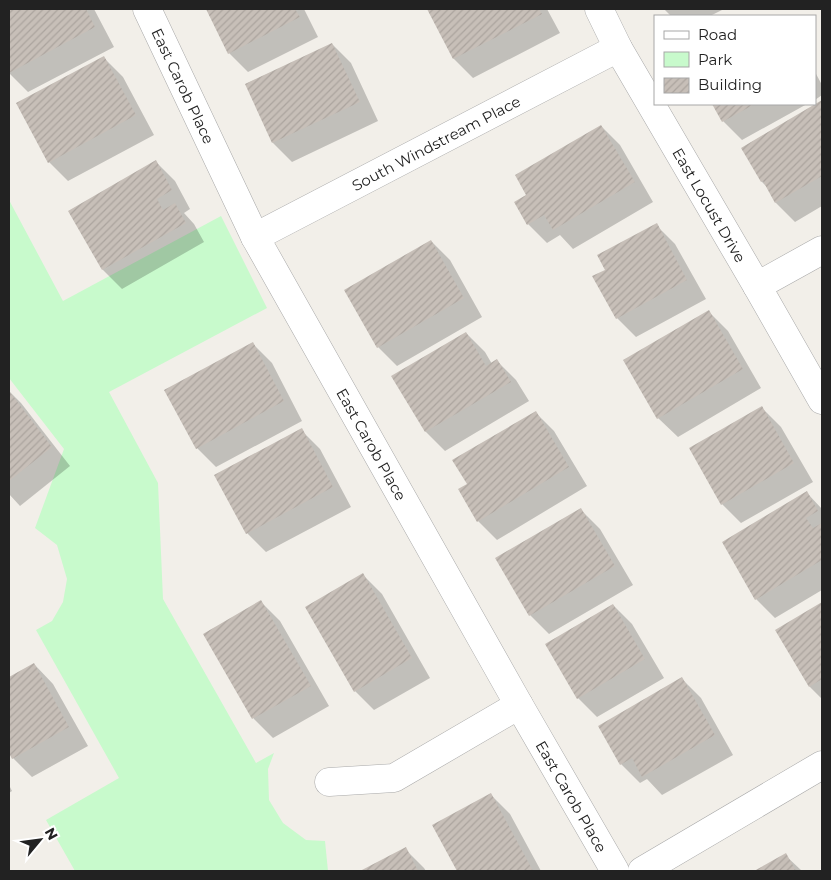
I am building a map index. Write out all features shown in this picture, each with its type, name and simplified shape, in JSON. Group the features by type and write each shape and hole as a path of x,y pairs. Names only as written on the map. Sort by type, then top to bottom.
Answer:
{"street":[{"name":"East Carob Place","path":"147,9 255,237 519,705 615,871"},
{"name":"East Locust Drive","path":"599,9 618,48 822,400"},
{"name":"South Windstream Place","path":"255,237 618,48"},
{"path":"757,286 822,250"},
{"path":"329,782 394,778 519,705"},
{"path":"642,871 822,765"}],"green space":[{"path":"9,200 63,301 221,216 267,308 109,392 158,483 163,599 256,763 274,753 268,769 269,800 283,823 306,840 325,841 328,871 75,871 46,820 119,778 36,630 52,621 63,602 67,579 57,545 35,528 64,449 9,378"}],"building":[{"path":"9,9 86,9 95,27 9,73"},
{"path":"206,9 295,9 300,17 228,54"},
{"path":"427,9 539,9 542,14 453,59"},
{"path":"332,43 360,102 272,143 245,84"},
{"path":"104,56 136,115 48,163 16,103"},
{"path":"822,100 822,176 775,203 741,148"},
{"path":"713,105 753,105 722,122"},
{"path":"601,125 635,182 553,230 544,215 527,225 514,202 526,195 515,175"},
{"path":"156,160 172,190 157,199 163,210 175,203 186,223 102,270 68,211"},
{"path":"657,223 687,280 616,319 592,276 605,270 597,255"},
{"path":"431,240 464,298 377,348 344,290"},
{"path":"709,310 743,369 657,419 623,360"},
{"path":"466,332 486,366 497,359 511,382 425,432 391,376"},
{"path":"253,342 284,401 196,449 164,390"},
{"path":"9,391 52,447 9,481"},
{"path":"762,406 794,463 721,505 689,448"},
{"path":"536,411 569,467 477,522 458,489 467,484 452,460"},
{"path":"302,428 333,487 246,534 214,475"},
{"path":"807,491 818,511 806,518 813,528 822,523 822,560 755,600 722,542"},
{"path":"581,508 615,566 529,616 495,558"},
{"path":"363,573 412,658 354,692 305,607"},
{"path":"261,600 311,686 252,719 203,634"},
{"path":"822,602 822,679 809,687 775,630"},
{"path":"613,604 645,659 577,699 545,644"},
{"path":"34,663 69,727 12,759 9,753 9,677"},
{"path":"682,677 715,735 642,777 632,758 620,765 598,726"},
{"path":"491,793 533,871 457,871 432,825"},
{"path":"406,847 418,871 360,871"},
{"path":"786,853 796,871 754,871"}]}
